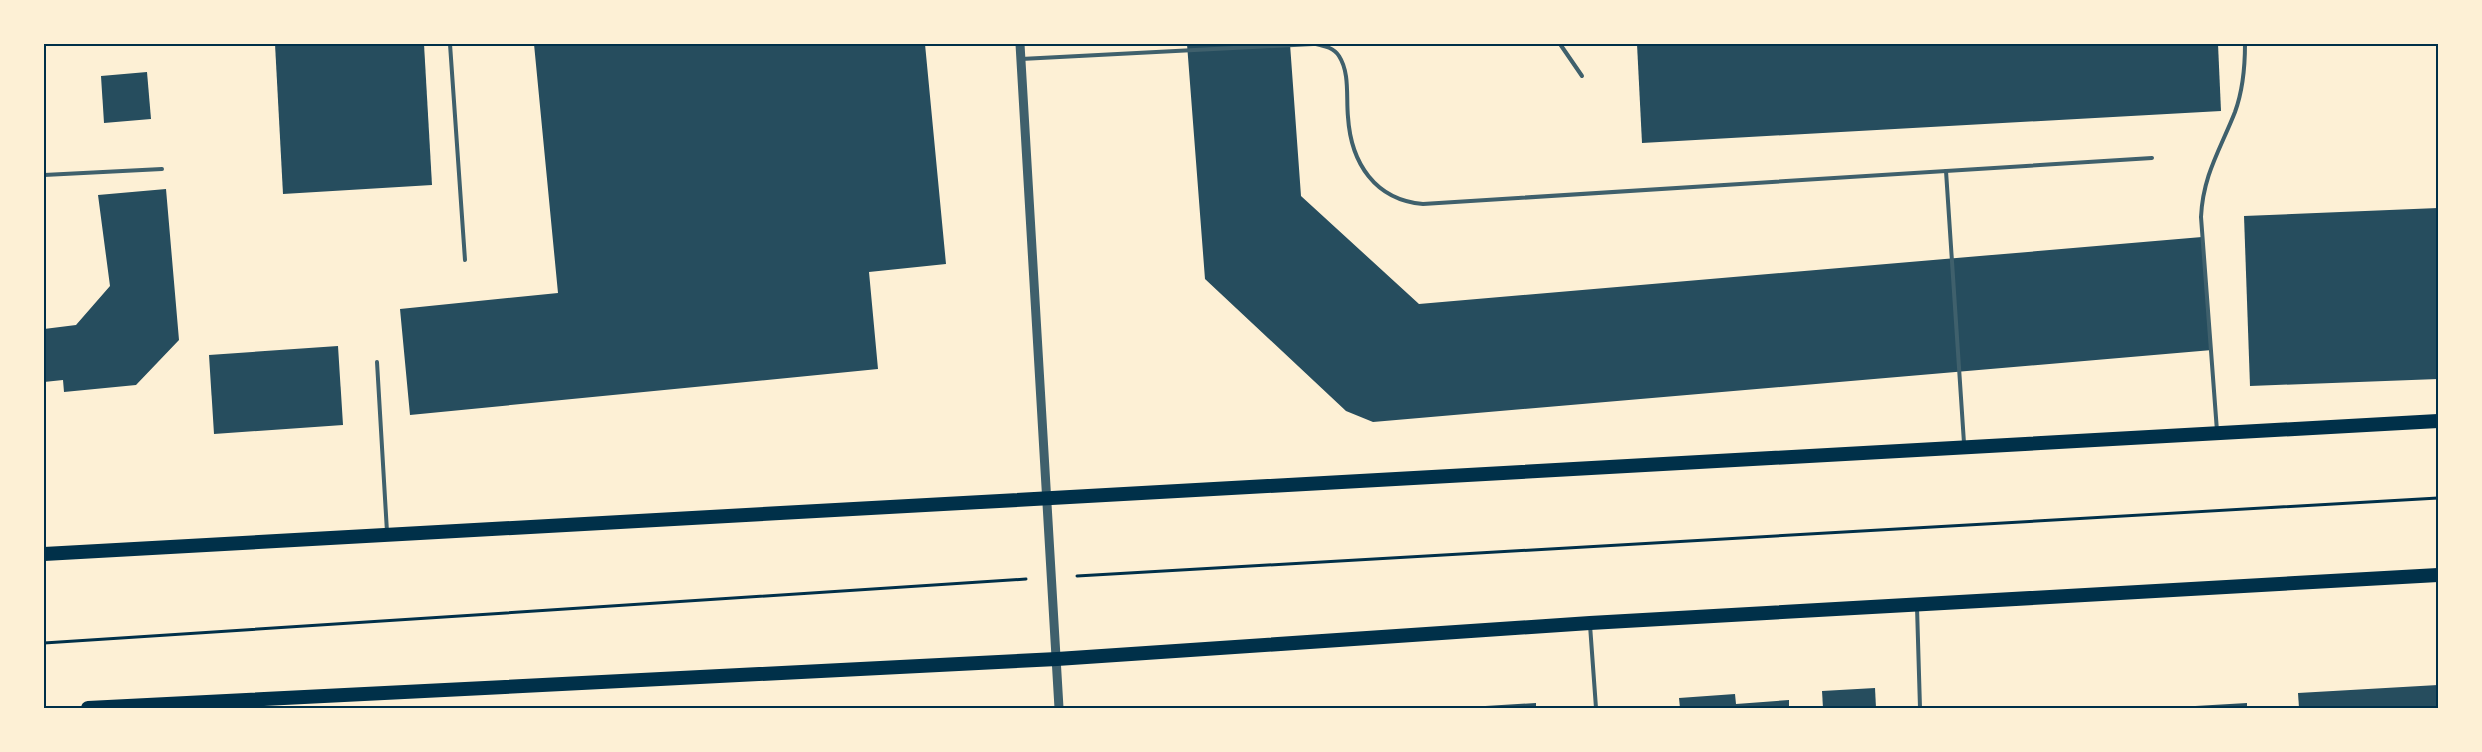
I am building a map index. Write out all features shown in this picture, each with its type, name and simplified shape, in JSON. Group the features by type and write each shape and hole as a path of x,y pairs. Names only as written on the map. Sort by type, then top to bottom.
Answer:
{"highway":[{"path":"44,554 1048,500 2438,421"},
{"path":"88,708 1057,659 1590,623 2438,575"}],"street":[{"path":"1020,44 1059,708"}],"lane":[{"path":"450,44 465,260"},
{"path":"1021,59 1315,44 1329,47 1338,54 1344,67 1352,147 1365,170 1380,188 1392,198 1409,203 1423,204 2152,158"},
{"path":"1560,44 1582,76"},
{"path":"2217,433 2202,197 2215,154 2235,112 2244,73 2245,44"},
{"path":"44,175 162,169"},
{"path":"1946,171 1964,448"},
{"path":"377,362 388,535"},
{"path":"1917,604 1920,708"},
{"path":"1590,623 1596,708"}],"path":[{"path":"44,642 1052,577 2438,498"}],"building":[{"path":"275,44 424,44 432,185 283,194"},
{"path":"534,44 925,44 946,264 869,272 878,369 410,415 400,309 558,293"},
{"path":"1187,44 1290,44 1301,196 1419,304 2202,237 2212,350 1373,422 1346,411 1205,279"},
{"path":"1637,44 2218,44 2221,111 1642,143"},
{"path":"147,72 151,119 104,123 101,76"},
{"path":"166,189 179,340 136,385 64,392 63,380 44,382 44,329 76,325 110,286 98,195"},
{"path":"2438,208 2438,379 2250,386 2244,216"},
{"path":"338,346 343,425 214,434 209,355"},
{"path":"2438,685 2438,708 2299,708 2298,693"},
{"path":"1875,688 1876,708 1823,708 1822,691"},
{"path":"1735,694 1736,704 1789,700 1789,708 1680,708 1679,698"},
{"path":"1536,703 1536,708 1469,708 1469,707"},
{"path":"2247,703 2247,708 2178,708 2178,707"}]}
